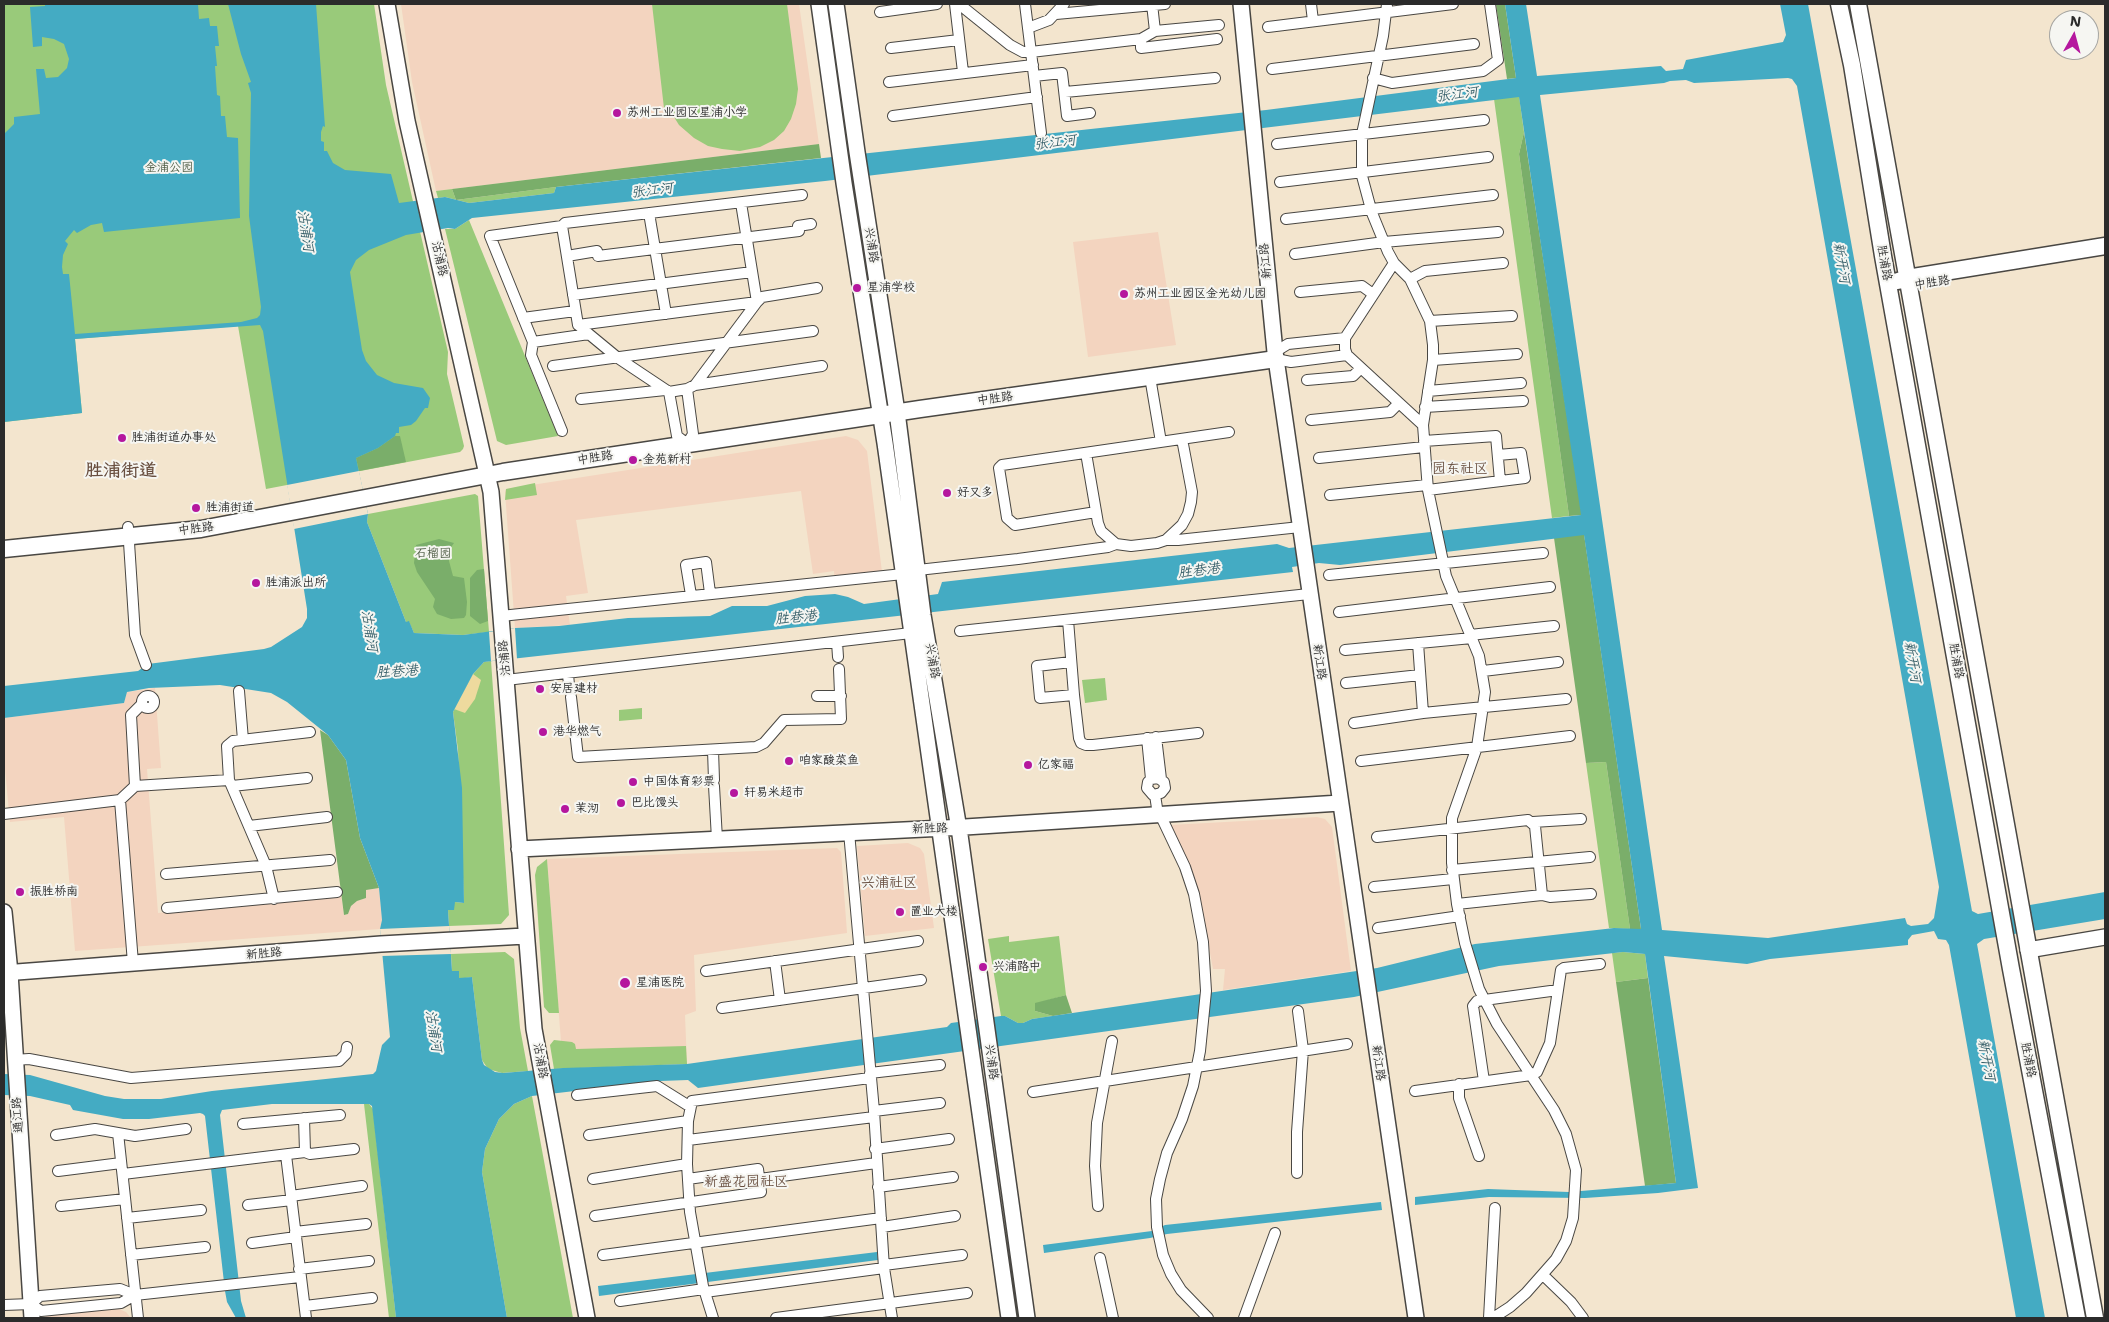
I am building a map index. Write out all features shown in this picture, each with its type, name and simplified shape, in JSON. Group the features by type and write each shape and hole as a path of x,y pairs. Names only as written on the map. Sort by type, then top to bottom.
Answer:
{"main road":[{"name":"胜浦路","path":"1839,4 1852,65 1888,285 2005,936 2077,1318"},
{"name":"胜浦路","path":"1858,4 2094,1318"},
{"name":"中胜路","path":"1908,282 2105,246"},
{"name":"中胜路","path":"1888,285 2105,255"},
{"name":"中胜路","path":"4,539 201,529 363,492 486,470 686,438 880,410 1150,377 1275,355"},
{"name":"中胜路","path":"897,408 1275,355"},
{"name":"中胜路","path":"4,548 128,532"}],"street":[{"name":"沽浦路","path":"388,4 407,121 426,198 491,492 525,936 534,1028 587,1318"},
{"name":"兴浦路","path":"819,4 844,183 909,583 959,827 1027,1318"},
{"name":"兴浦路","path":"836,4 897,408 918,570 909,583"},
{"path":"880,12 937,4"},
{"path":"955,4 962,72"},
{"path":"959,4 1010,45 1023,52 1141,39 1155,31 1219,24"},
{"path":"1025,4 1041,132"},
{"path":"1028,28 1038,26 1056,14 1064,4"},
{"path":"1152,4 1155,31"},
{"path":"1056,14 1165,4"},
{"name":"新江路","path":"1241,4 1275,355 1416,1318"},
{"path":"1311,4 1313,21"},
{"path":"1268,27 1387,8 1453,4"},
{"path":"1374,78 1392,83 1483,71 1498,60 1490,4"},
{"path":"1387,8 1362,134 1362,172 1370,209 1384,242 1394,263 1410,279 1430,322 1433,360 1423,425 1428,487 1442,558 1483,671 1485,692 1477,748 1452,818 1453,874 1457,904 1473,974 1497,1024 1554,1110 1566,1134 1573,1155 1576,1187 1575,1202 1566,1241 1556,1259 1543,1275 1510,1307 1493,1318"},
{"path":"1141,39 1141,48 1217,39"},
{"path":"891,48 959,40"},
{"path":"1272,69 1474,44"},
{"path":"889,82 1032,64"},
{"path":"1034,76 1062,73 1067,116 1090,114"},
{"path":"1064,92 1215,78"},
{"path":"893,116 1036,97"},
{"path":"1277,144 1484,120"},
{"path":"1280,182 1488,157"},
{"path":"562,431 531,355 533,342 490,236 562,226 565,223 802,195"},
{"path":"1286,219 1493,196"},
{"path":"741,203 757,302"},
{"path":"649,213 666,314"},
{"path":"567,256 597,251 598,256 799,231 798,226 811,224"},
{"path":"562,226 578,325 618,358 667,391 686,438"},
{"path":"1295,254 1384,242 1498,232"},
{"path":"1394,263 1345,338 1347,355 1423,425"},
{"path":"1410,279 1425,271 1503,263"},
{"path":"573,295 752,272"},
{"path":"1300,292 1362,286 1374,294"},
{"path":"686,438 691,387 757,302 762,297 817,288"},
{"path":"578,325 757,302"},
{"path":"523,318 575,311"},
{"path":"1430,322 1512,316"},
{"path":"553,366 813,331"},
{"path":"533,342 589,334"},
{"path":"1345,338 1288,344 1275,355 1291,362 1347,355"},
{"path":"1433,360 1517,354"},
{"path":"581,400 667,391 822,366"},
{"path":"1306,380 1353,376 1361,368"},
{"path":"1150,377 1161,442"},
{"path":"1428,391 1521,383"},
{"path":"1425,407 1523,401"},
{"path":"1311,420 1390,412 1399,403"},
{"path":"1096,512 1014,525 1007,518 998,474 999,468 1002,465 1229,432"},
{"path":"1319,458 1496,436 1500,481"},
{"path":"1166,540 1182,525 1188,514 1191,502 1192,492 1182,439"},
{"path":"1086,453 1096,512 1102,531 1116,544"},
{"path":"1330,495 1525,478 1521,453 1498,456"},
{"path":"918,570 1027,558 1108,547 1116,544 1131,546 1166,540 1300,527"},
{"path":"128,532 135,635 146,665"},
{"path":"1329,575 1442,558 1543,553"},
{"path":"691,595 686,565 706,562 710,593"},
{"path":"502,623 710,593 844,580 909,583"},
{"path":"1339,612 1550,587"},
{"path":"960,631 1309,594"},
{"name":"兴浦路","path":"916,616 911,634 1009,1318"},
{"path":"1068,620 1078,738 1081,743 1086,745 1198,733"},
{"path":"1345,650 1554,626"},
{"path":"506,680 532,678 569,679 837,642 911,634"},
{"path":"837,642 838,657"},
{"path":"1418,642 1423,713"},
{"path":"1071,662 1037,666 1040,698 1074,695"},
{"path":"1483,671 1558,662"},
{"path":"571,697 578,757 756,747 764,743 784,720 841,718 839,669"},
{"path":"1346,684 1420,675"},
{"path":"239,692 244,740"},
{"path":"817,696 841,696"},
{"path":"1354,722 1423,713 1566,699"},
{"path":"135,786 131,715 142,704"},
{"path":"274,899 266,866 230,783 227,746 233,741 310,732"},
{"path":"1362,761 1570,736"},
{"path":"1151,738 1156,779 1165,785 1158,794"},
{"path":"713,750 717,839"},
{"path":"4,814 120,800 135,786 307,778"},
{"path":"1156,779 1148,782 1147,788 1150,793 1158,794"},
{"path":"1158,794 1163,808 1162,815 1185,867 1198,912 1203,942 1206,991 1204,1019 1193,1086 1182,1119 1167,1153 1156,1198 1157,1227 1159,1241 1171,1274 1181,1290 1208,1318"},
{"path":"120,800 133,963"},
{"name":"新胜路","path":"519,849 959,827 1340,803"},
{"path":"249,826 327,817"},
{"path":"1377,837 1528,820 1533,822 1581,819"},
{"path":"1533,822 1542,895"},
{"path":"850,832 874,1114 884,1266 892,1318"},
{"path":"1374,887 1539,861 1590,857"},
{"path":"166,874 330,860"},
{"path":"167,908 337,892"},
{"path":"1457,904 1542,895 1550,898 1591,894"},
{"name":"通江路","path":"4,912 31,1311"},
{"path":"1378,928 1460,916"},
{"name":"新胜路","path":"7,973 381,944 525,936"},
{"path":"2028,950 2105,938"},
{"path":"706,971 918,941"},
{"path":"775,961 780,1000"},
{"path":"1415,1091 1531,1075 1537,1072 1550,1043 1559,974 1564,968 1600,964"},
{"path":"722,1008 922,980"},
{"path":"1484,1081 1473,1006 1477,1001 1484,998 1558,990"},
{"path":"1297,1173 1297,1132 1303,1050 1298,1011"},
{"path":"1098,1206 1095,1166 1097,1123 1112,1041"},
{"path":"1033,1092 1347,1044"},
{"path":"15,1067 29,1059 131,1078 339,1061 346,1054 347,1047"},
{"path":"713,1318 704,1289 694,1242 690,1203 687,1164 688,1121 692,1101 870,1072 940,1065"},
{"path":"1459,1084 1459,1098 1479,1156"},
{"path":"577,1095 657,1086 690,1106"},
{"path":"688,1140 940,1103"},
{"path":"243,1124 340,1115"},
{"path":"304,1118 305,1152"},
{"path":"589,1135 688,1121"},
{"path":"56,1135 95,1129 134,1136 186,1129"},
{"path":"118,1133 138,1318"},
{"path":"875,1149 949,1139"},
{"path":"58,1171 208,1164 305,1152 310,1154 354,1149"},
{"path":"286,1155 306,1318"},
{"path":"760,1178 876,1163"},
{"path":"593,1178 687,1164"},
{"path":"595,1216 761,1192 758,1169 688,1179"},
{"path":"878,1187 952,1177"},
{"path":"248,1205 362,1186"},
{"path":"61,1206 125,1199"},
{"path":"1489,1318 1495,1208"},
{"path":"127,1218 201,1210"},
{"path":"603,1255 694,1242 955,1216"},
{"path":"252,1243 366,1224"},
{"path":"1244,1318 1275,1233"},
{"path":"131,1255 205,1247"},
{"path":"620,1301 962,1255"},
{"path":"1100,1258 1113,1318"},
{"path":"4,1305 31,1311 121,1303 135,1295 242,1284 369,1261"},
{"path":"1543,1275 1571,1302 1583,1318"},
{"path":"31,1311 40,1296 114,1289 120,1289 135,1295"},
{"path":"776,1318 967,1293"},
{"path":"305,1306 372,1298"}],"shaded area":[{"name":"苏州工业园区星浦小学","path":"401,4 799,4 819,144 436,191 412,82"},
{"name":"苏州工业园区金光幼儿园","path":"1158,232 1176,345 1088,357 1073,242"},
{"path":"846,436 858,440 867,451 883,580 835,585 834,571 813,574 801,491 576,520 588,593 566,596 570,625 515,628 506,489"},
{"path":"155,688 161,768 147,769 158,913 341,895 344,915 348,914 351,906 357,901 366,898 365,890 379,888 382,920 380,929 75,951 64,817 10,822 4,759 4,718 124,703 127,692"},
{"path":"1317,817 1325,819 1332,827 1351,971 1223,990 1225,969 1213,969 1200,899 1190,865 1170,825"},
{"path":"908,843 920,848 924,854 934,928 865,936 857,846"},
{"name":"星浦医院","path":"837,848 841,852 847,933 694,955 696,1011 685,1015 687,1064 563,1068 547,859"},
{"path":"119,1309 126,1312 131,1318 46,1318 46,1316"}],"green space":[{"name":"金浦公园","path":"4,4 374,4 386,85 448,352 447,374 464,446 463,449 460,452 266,489 238,326 75,339 82,413 4,422"},
{"path":"652,4 787,4 798,89 791,119 784,131 774,140 760,147 740,151 722,149 708,146 694,138 679,125 674,117 665,117"},
{"path":"1496,4 1505,4 1516,78 1507,79"},
{"path":"1519,96 1524,132 1519,154 1569,516 1552,518 1494,99"},
{"path":"1524,132 1582,515 1569,516 1519,154"},
{"path":"819,144 821,158 456,200 452,189"},
{"path":"556,187 554,193 469,203 457,200"},
{"path":"452,189 456,200 445,197 438,198 436,191"},
{"path":"469,220 558,436 506,445 497,441 445,229 455,229"},
{"path":"395,436 400,436 406,462 359,471 356,458 378,448"},
{"path":"535,483 537,495 505,500 506,489"},
{"name":"石榴园","path":"475,494 478,496 489,632 463,635 414,633 409,622 406,622 367,522 368,514"},
{"path":"1584,534 1641,929 1630,929 1606,762 1586,763 1554,538"},
{"path":"439,539 454,543 449,550 449,561 453,576 464,578 467,602 464,618 451,619 437,614 433,607 435,599 417,572 414,563 416,545"},
{"path":"484,569 488,621 480,624 470,616 470,578 477,570"},
{"path":"491,661 509,915 501,924 449,926 448,910 455,902 464,903 458,750 453,712 473,674 484,662"},
{"path":"1105,678 1107,700 1085,703 1082,680"},
{"path":"642,708 642,719 619,721 619,710"},
{"path":"320,730 328,735 346,760 360,838 379,888 366,890 366,898 357,901 351,906 348,914 344,915"},
{"path":"1606,762 1630,929 1609,928 1586,763"},
{"path":"547,859 559,1013 549,1013 544,1007 535,875 537,867"},
{"path":"1009,936 1009,942 1059,936 1066,995 1035,1004 1035,1011 1053,1016 1018,1023 1005,1016 1001,1016 988,939"},
{"path":"505,952 514,959 520,1028 528,1071 502,1073 488,1069 482,1060 472,977 459,979 452,971 451,954"},
{"path":"1612,953 1645,954 1648,978 1616,982"},
{"path":"1648,978 1676,1183 1645,1186 1616,982"},
{"path":"1066,995 1072,1013 1053,1016 1035,1011 1035,1003"},
{"path":"554,1040 572,1042 575,1044 576,1049 686,1046 687,1064 554,1069 550,1045"},
{"path":"532,1096 573,1318 507,1318 482,1172 485,1149 499,1119 514,1104"},
{"path":"364,1104 369,1104 373,1109 396,1318 389,1318"}],"sand":[{"path":"473,674 481,680 475,699 465,713 454,709"}],"water":[{"path":"45,4 198,4 199,19 209,18 210,26 217,26 219,46 215,46 217,66 215,66 217,95 220,96 221,116 225,116 227,137 238,138 240,218 104,232 102,223 91,225 77,233 74,230 65,241 68,244 63,255 62,267 63,274 69,274 75,334 241,322 257,318 260,315 261,307 249,216 251,93 248,83 251,82 241,54 228,4 316,4 325,127 323,126 321,132 321,141 324,142 324,151 327,151 333,163 345,170 391,174 399,203 445,197 469,203 554,193 556,187 1266,110 1516,78 1505,4 1526,4 1537,76 1661,66 1666,71 1683,69 1686,60 1783,42 1786,35 1780,4 1808,4 1972,911 1978,914 2105,892 2105,919 1984,939 1977,944 2045,1318 2016,1318 1949,945 1946,940 1938,939 1934,931 1912,935 1908,940 1908,945 1770,959 1747,964 1664,956 1698,1188 1658,1193 1585,1198 1489,1197 1415,1205 1415,1197 1488,1189 1569,1192 1676,1183 1645,954 1623,952 1499,966 1354,997 698,1088 688,1080 660,1081 532,1096 514,1104 499,1119 485,1149 482,1172 507,1318 396,1318 372,1106 369,1104 272,1104 222,1110 220,1115 241,1301 246,1318 236,1318 227,1302 225,1291 205,1116 200,1113 149,1119 123,1119 73,1110 70,1105 30,1096 4,1095 4,1074 30,1075 105,1096 124,1099 161,1099 212,1091 373,1074 376,1071 382,1045 390,1037 380,929 382,920 379,888 360,838 346,760 328,735 287,702 271,693 220,685 149,688 127,692 124,703 4,718 4,686 138,671 148,664 264,649 271,647 302,627 307,618 263,331 260,325 75,339 82,413 4,422 4,134 14,124 14,117 40,114 36,69 44,69 46,78 58,77 67,68 69,59 64,44 54,39 42,37 42,46 33,47 30,7 45,6","holes":["1788,78 1792,79 1797,86 1939,887 1934,918 1928,924 1911,926 1907,924 1905,918 1768,938 1662,930 1540,95 1670,81 1686,80 1694,83","1519,97 1581,515 1289,548 1277,544 942,582 938,594 864,604 835,594 805,596 767,606 732,606 710,616 628,618 559,626 515,628 463,635 414,633 409,621 406,622 367,522 368,514 356,458 378,448 395,436 396,433 399,433 399,427 411,425 416,421 425,408 428,408 430,398 423,388 394,383 377,375 366,361 362,350 350,272 356,260 369,250 406,235 448,228 455,229 472,218 825,181","1584,535 1641,929 1614,928 1475,944 1377,968 1032,1019 1023,1023 1018,1023 1005,1016 1001,1016 951,1023 947,1027 687,1064 563,1068 503,1073 495,1072 484,1065 472,977 459,978 459,971 452,971 448,910 454,910 455,902 464,903 462,788 453,712 473,674 484,662 1293,572 1292,567 1319,563 1340,565"]},
{"path":"1381,1202 1382,1210 1167,1234 1044,1253 1043,1245 1152,1231 1165,1225"},
{"path":"877,1252 878,1260 599,1296 598,1286"}],"pier":[{"path":"359,471 368,514 294,529 287,485"},
{"path":"515,628 517,659 491,661 489,632"},
{"path":"449,926 451,954 382,956 380,929"}],"place":[{"name":"苏州工业园区星浦小学","path":"617,113"},
{"name":"星浦学校","path":"857,288"},
{"name":"苏州工业园区金光幼儿园","path":"1124,294"},
{"name":"胜浦街道办事处","path":"122,438"},
{"name":"金苑新村","path":"633,460"},
{"name":"好又多","path":"947,493"},
{"name":"胜浦街道","path":"196,508"},
{"name":"胜浦派出所","path":"256,583"},
{"name":"安居建材","path":"540,689"},
{"name":"港华燃气","path":"543,732"},
{"name":"咱家酸菜鱼","path":"789,761"},
{"name":"亿家福","path":"1028,765"},
{"name":"中国体育彩票","path":"633,782"},
{"name":"轩易米超市","path":"734,793"},
{"name":"巴比馒头","path":"621,803"},
{"name":"茉沏","path":"565,809"},
{"name":"振胜桥南","path":"20,892"},
{"name":"置业大楼","path":"900,912"},
{"name":"兴浦路中","path":"983,967"},
{"name":"星浦医院","path":"625,983"}],"district":[{"name":"园东社区","path":"1460,469"},
{"name":"胜浦街道","path":"121,471"},
{"name":"兴浦社区","path":"889,883"},
{"name":"新盛花园社区","path":"746,1182"}],"water label":[{"name":"张江河","path":"1457,95"},
{"name":"张江河","path":"1055,143"},
{"name":"张江河","path":"652,191"},
{"name":"沽浦河","path":"305,231"},
{"name":"新开河","path":"1841,263"},
{"name":"胜巷港","path":"1199,571"},
{"name":"胜巷港","path":"796,618"},
{"name":"沽浦河","path":"369,631"},
{"name":"新开河","path":"1912,662"},
{"name":"胜巷港","path":"397,672"},
{"name":"沽浦河","path":"433,1031"},
{"name":"新开河","path":"1986,1060"}]}
